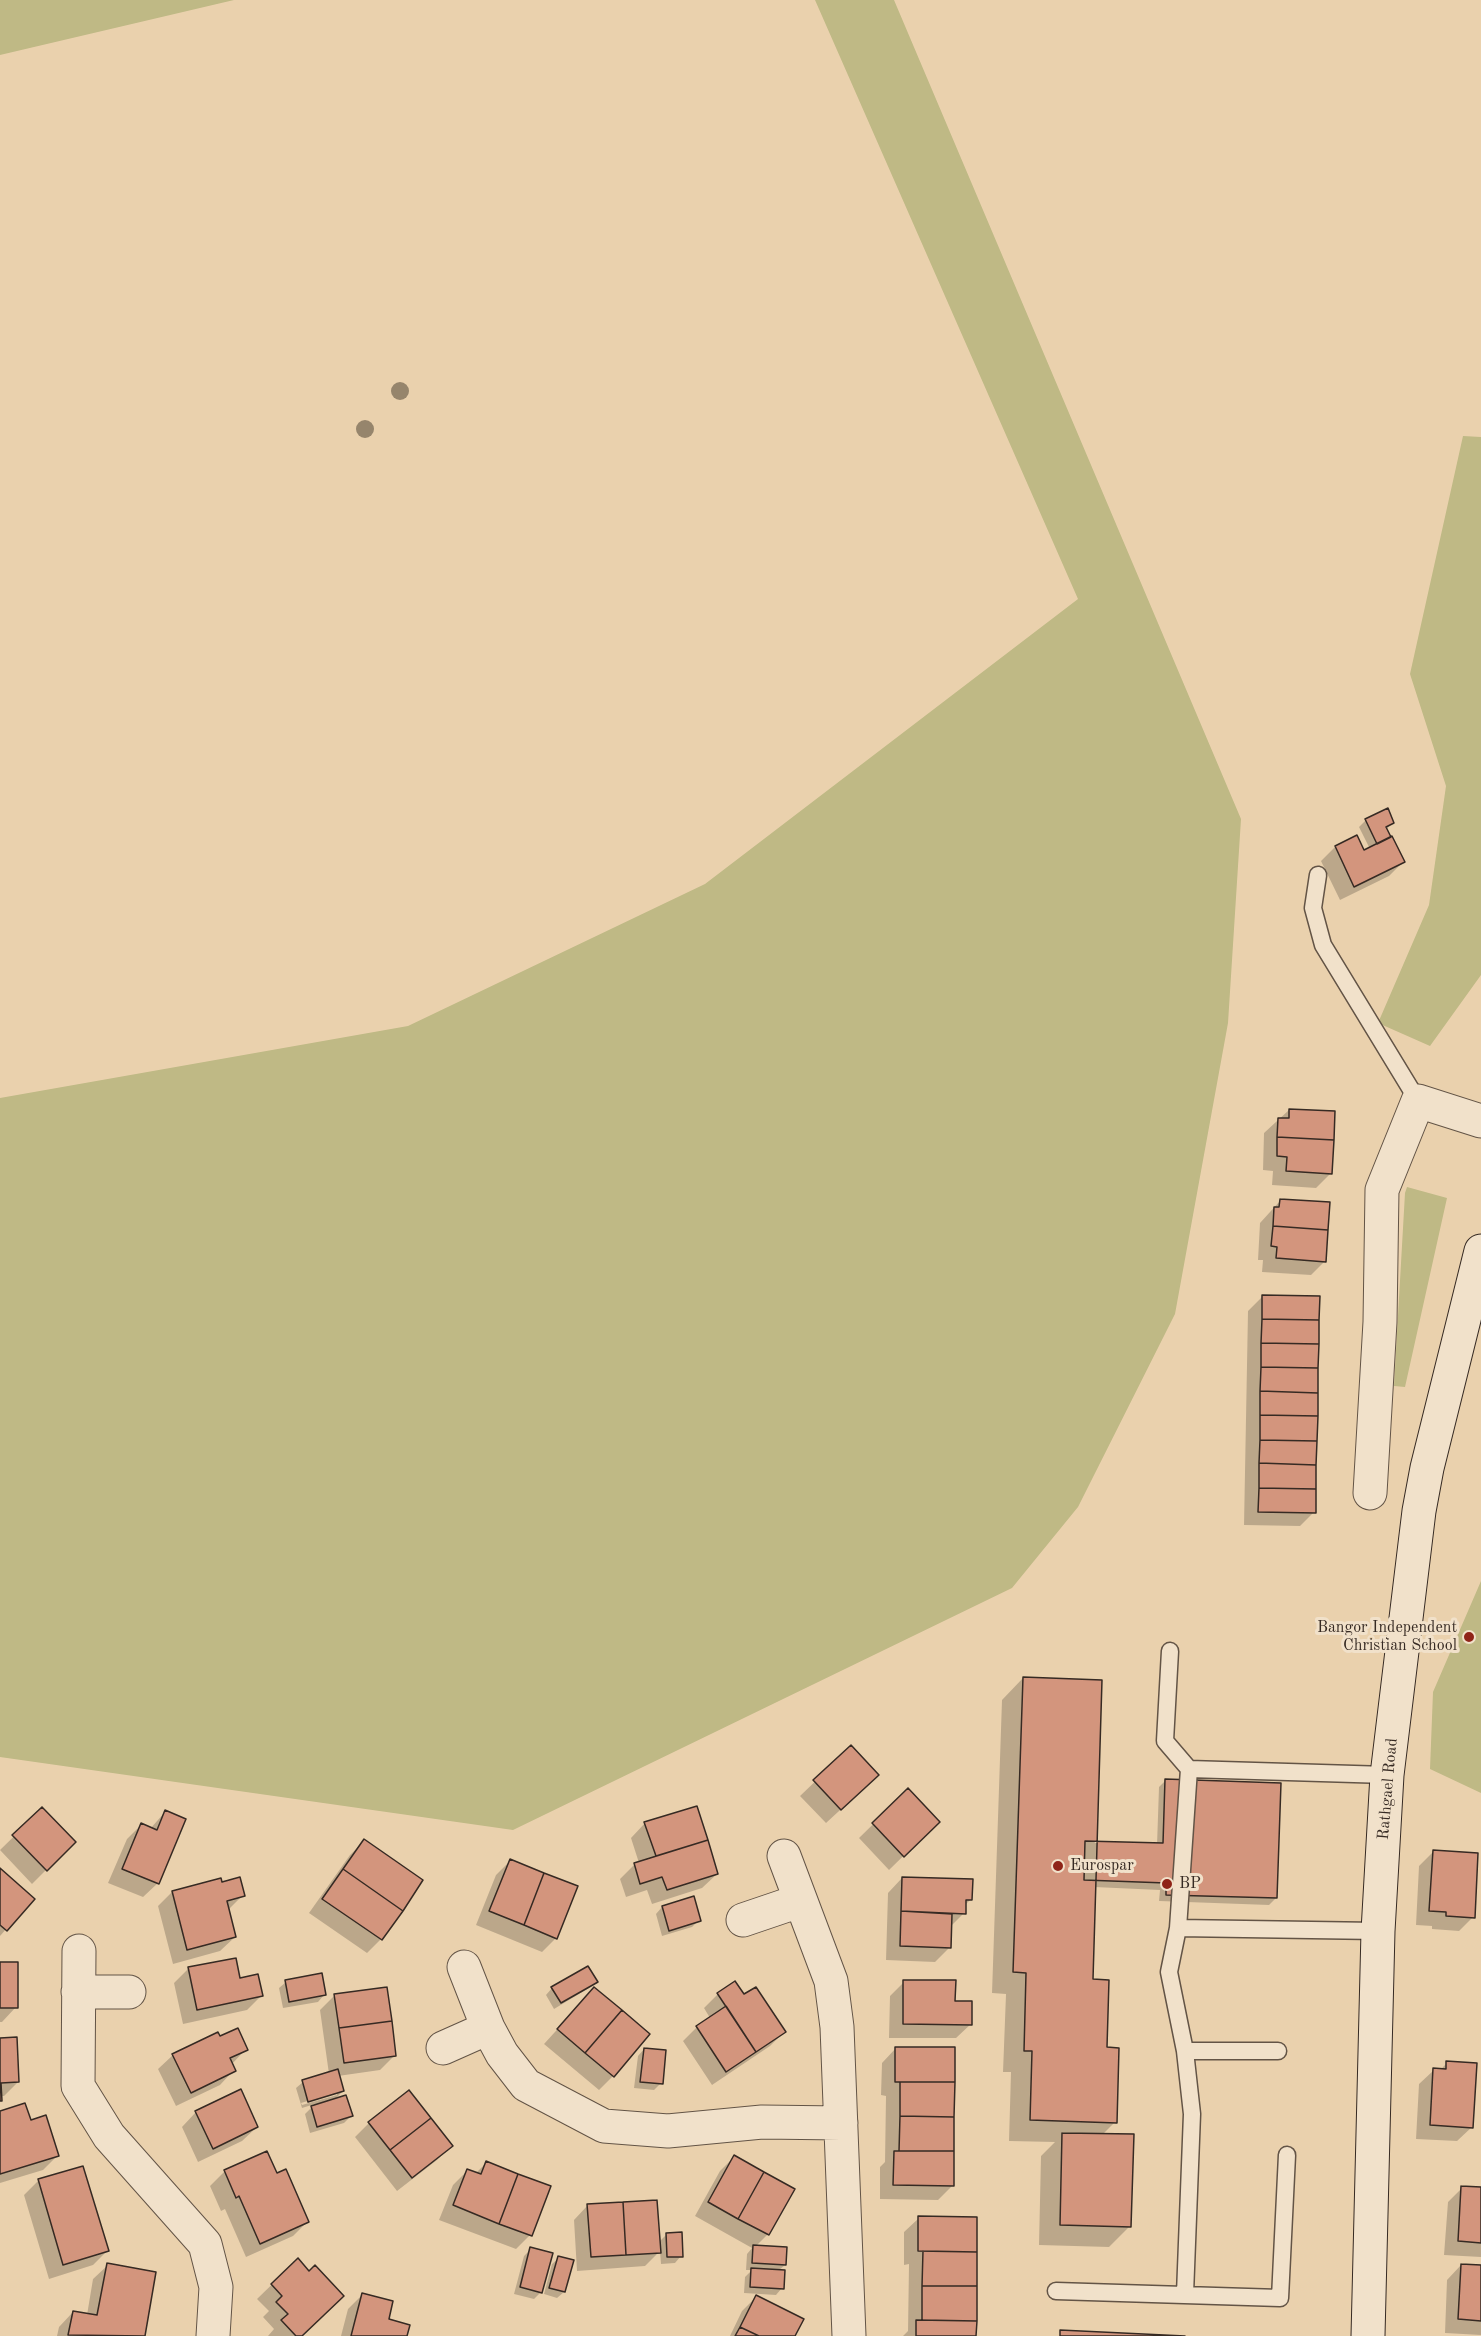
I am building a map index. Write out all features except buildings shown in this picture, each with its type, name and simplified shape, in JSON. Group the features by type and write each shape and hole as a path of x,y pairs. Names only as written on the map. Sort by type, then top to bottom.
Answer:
{"street":[{"path":"1370,1493 1380,1322 1383,1190 1418,1101 1481,1121"},
{"name":"Rathgael Road","path":"1368,2336 1378,1931 1387,1775 1419,1511 1427,1468 1481,1251"},
{"path":"784,1856 831,1982 837,2027 849,2336"},
{"path":"743,1920 799,1901"},
{"path":"79,1951 78,2086 109,2136 205,2244 216,2287 213,2336"},
{"path":"464,1967 488,2028 502,2054 526,2085 604,2126 668,2131 762,2122 841,2123"},
{"path":"78,1992 129,1992"},
{"path":"443,2048 488,2028"}],"lane":[{"path":"1318,875 1313,908 1323,945 1418,1101"},
{"path":"1170,1651 1165,1742 1189,1769 1178,1928 1169,1972 1185,2051 1192,2114 1185,2294"},
{"path":"1189,1769 1387,1775"},
{"path":"1178,1928 1378,1931"},
{"path":"1185,2051 1278,2051"},
{"path":"1056,2291 1280,2298 1287,2155"}],"shaded area":[{"path":"0,0 234,0 0,55"},
{"path":"815,0 894,0 1241,819 1228,1023 1175,1314 1078,1507 1012,1588 513,1830 0,1757 0,1098 408,1026 705,884 1078,599"},
{"path":"1463,436 1481,437 1481,975 1430,1046 1378,1023 1429,905 1446,786 1410,674"},
{"path":"1407,1187 1447,1198 1405,1387 1394,1386"},
{"name":"Bangor Independent Christian School","path":"1481,1581 1481,1793 1430,1769 1433,1692"}],"place":[{"name":"Bangor Independent Christian School","path":"1469,1637"},
{"name":"Eurospar","path":"1058,1866"},
{"name":"BP","path":"1167,1884"}]}
